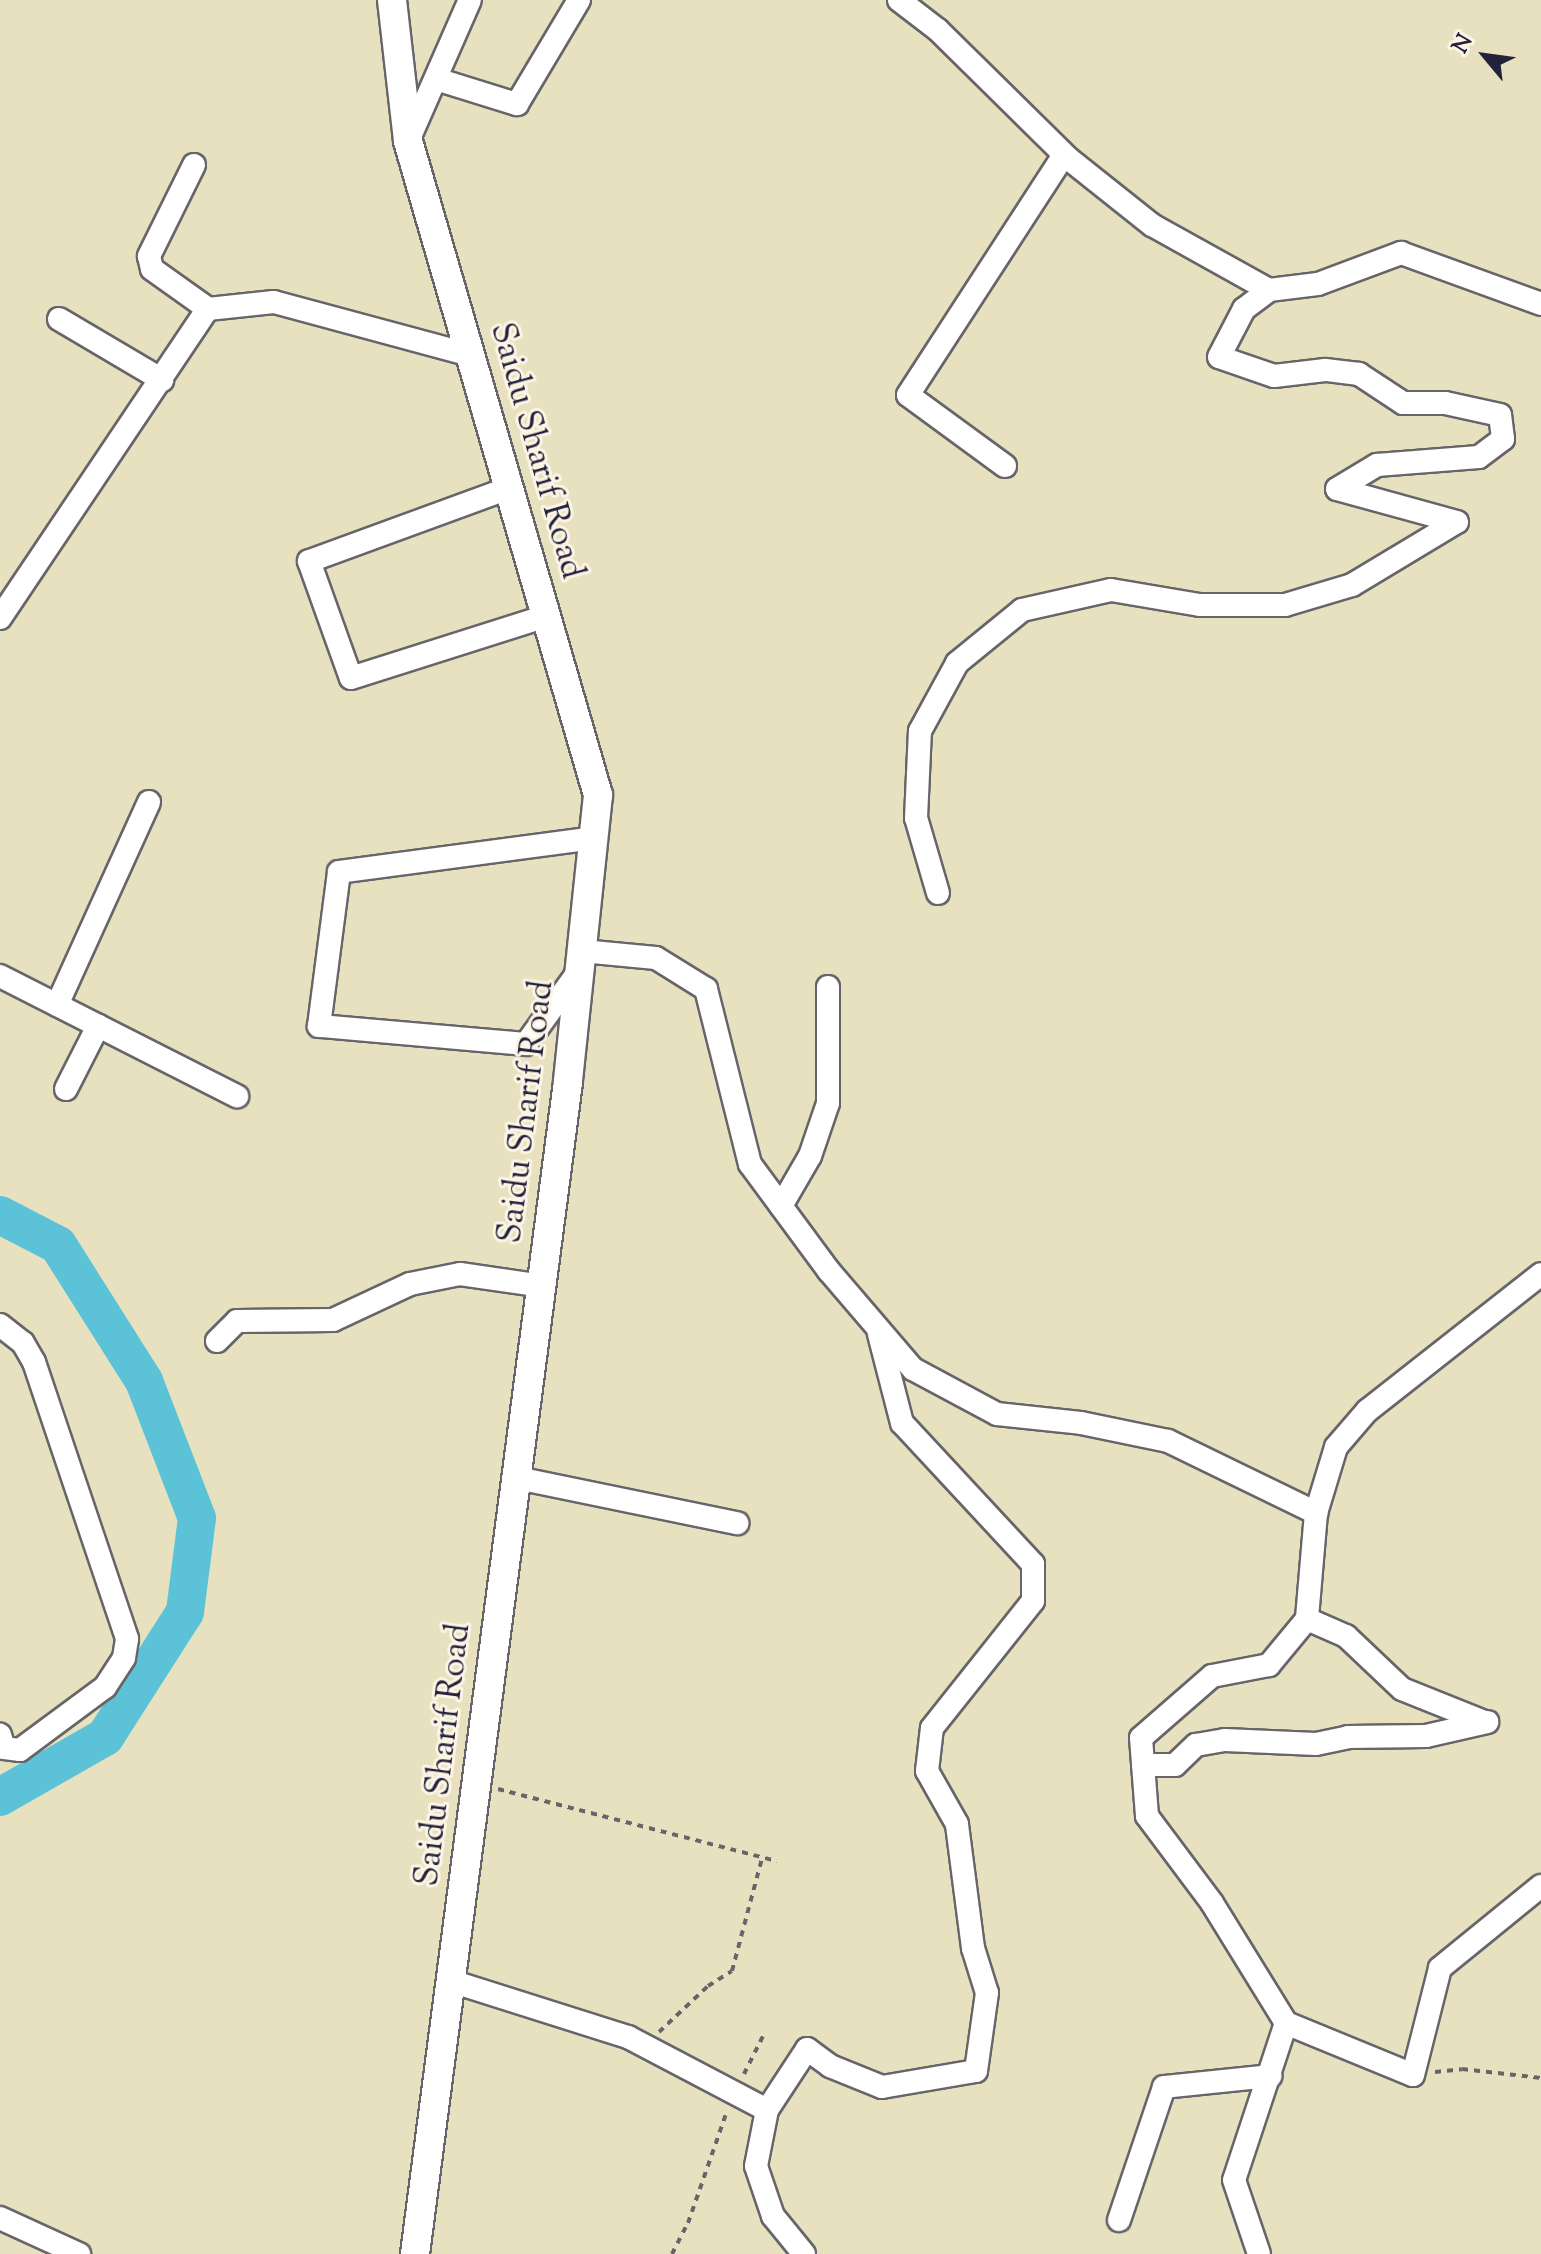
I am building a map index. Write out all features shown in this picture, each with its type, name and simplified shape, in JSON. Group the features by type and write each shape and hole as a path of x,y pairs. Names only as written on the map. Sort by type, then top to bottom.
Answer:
{"main road":[{"name":"Saidu Sharif Road","path":"392,0 408,141 598,795 542,1286 415,2254"}],"street":[{"path":"408,141 470,0"},
{"path":"436,79 517,104 579,0"},
{"path":"899,0 938,30 1064,155 1152,225 1269,290"},
{"path":"1005,466 908,395 1064,155"},
{"path":"194,165 149,256 152,269 208,309 274,302 470,355"},
{"path":"938,893 916,818 920,731 957,663 1022,610 1111,590 1200,605 1285,605 1352,585 1457,522 1337,489 1377,465 1479,457 1503,439 1500,415 1445,403 1403,403 1359,374 1325,370 1274,376 1219,357 1244,309 1269,290 1318,284 1401,253 1541,304"},
{"path":"0,618 208,309"},
{"path":"59,319 162,380"},
{"path":"509,488 309,561 351,678 546,616"},
{"path":"57,1005 149,802"},
{"path":"594,838 339,872 319,1026 526,1044 581,961 656,958 706,989 750,1164 878,1329 913,1369 997,1414 1081,1423 1168,1441 1316,1513"},
{"path":"3,986 57,1005 237,1096"},
{"path":"781,1206 810,1156 828,1103 828,987"},
{"path":"66,1089 98,1026"},
{"path":"217,1341 237,1321 333,1320 410,1284 460,1274 542,1286"},
{"path":"1541,1274 1367,1411 1336,1447 1316,1513 1307,1619 1269,1665 1212,1676 1141,1738 1147,1816 1212,1903 1286,2023 1413,2075 1440,1968 1541,1886"},
{"path":"0,1325 23,1343 34,1362 127,1639 124,1658 105,1687 20,1750 4,1748 0,1735"},
{"path":"804,2254 773,2216 756,2166 767,2110 807,2049 830,2066 882,2087 976,2071 987,1993 973,1948 957,1824 927,1771 932,1728 1033,1601 1033,1564 902,1423 878,1329"},
{"path":"517,1478 737,1523"},
{"path":"1143,1765 1175,1765 1196,1745 1225,1740 1316,1744 1348,1737 1426,1736 1487,1722 1402,1689 1346,1636 1307,1619"},
{"path":"451,1981 646,2045 767,2110"},
{"path":"1259,2254 1234,2180 1286,2023"},
{"path":"1119,2220 1164,2087 1270,2076"},
{"path":"0,2218 79,2254"}],"path":[{"path":"477,1783 777,1861"},
{"path":"646,2045 708,1986 732,1971 762,1858"},
{"path":"672,2254 736,2092 765,2032"},
{"path":"1413,2075 1462,2069 1541,2078"}],"waterway":[{"path":"0,1215 58,1245 144,1381 197,1518 185,1612 105,1737 0,1797"}]}
